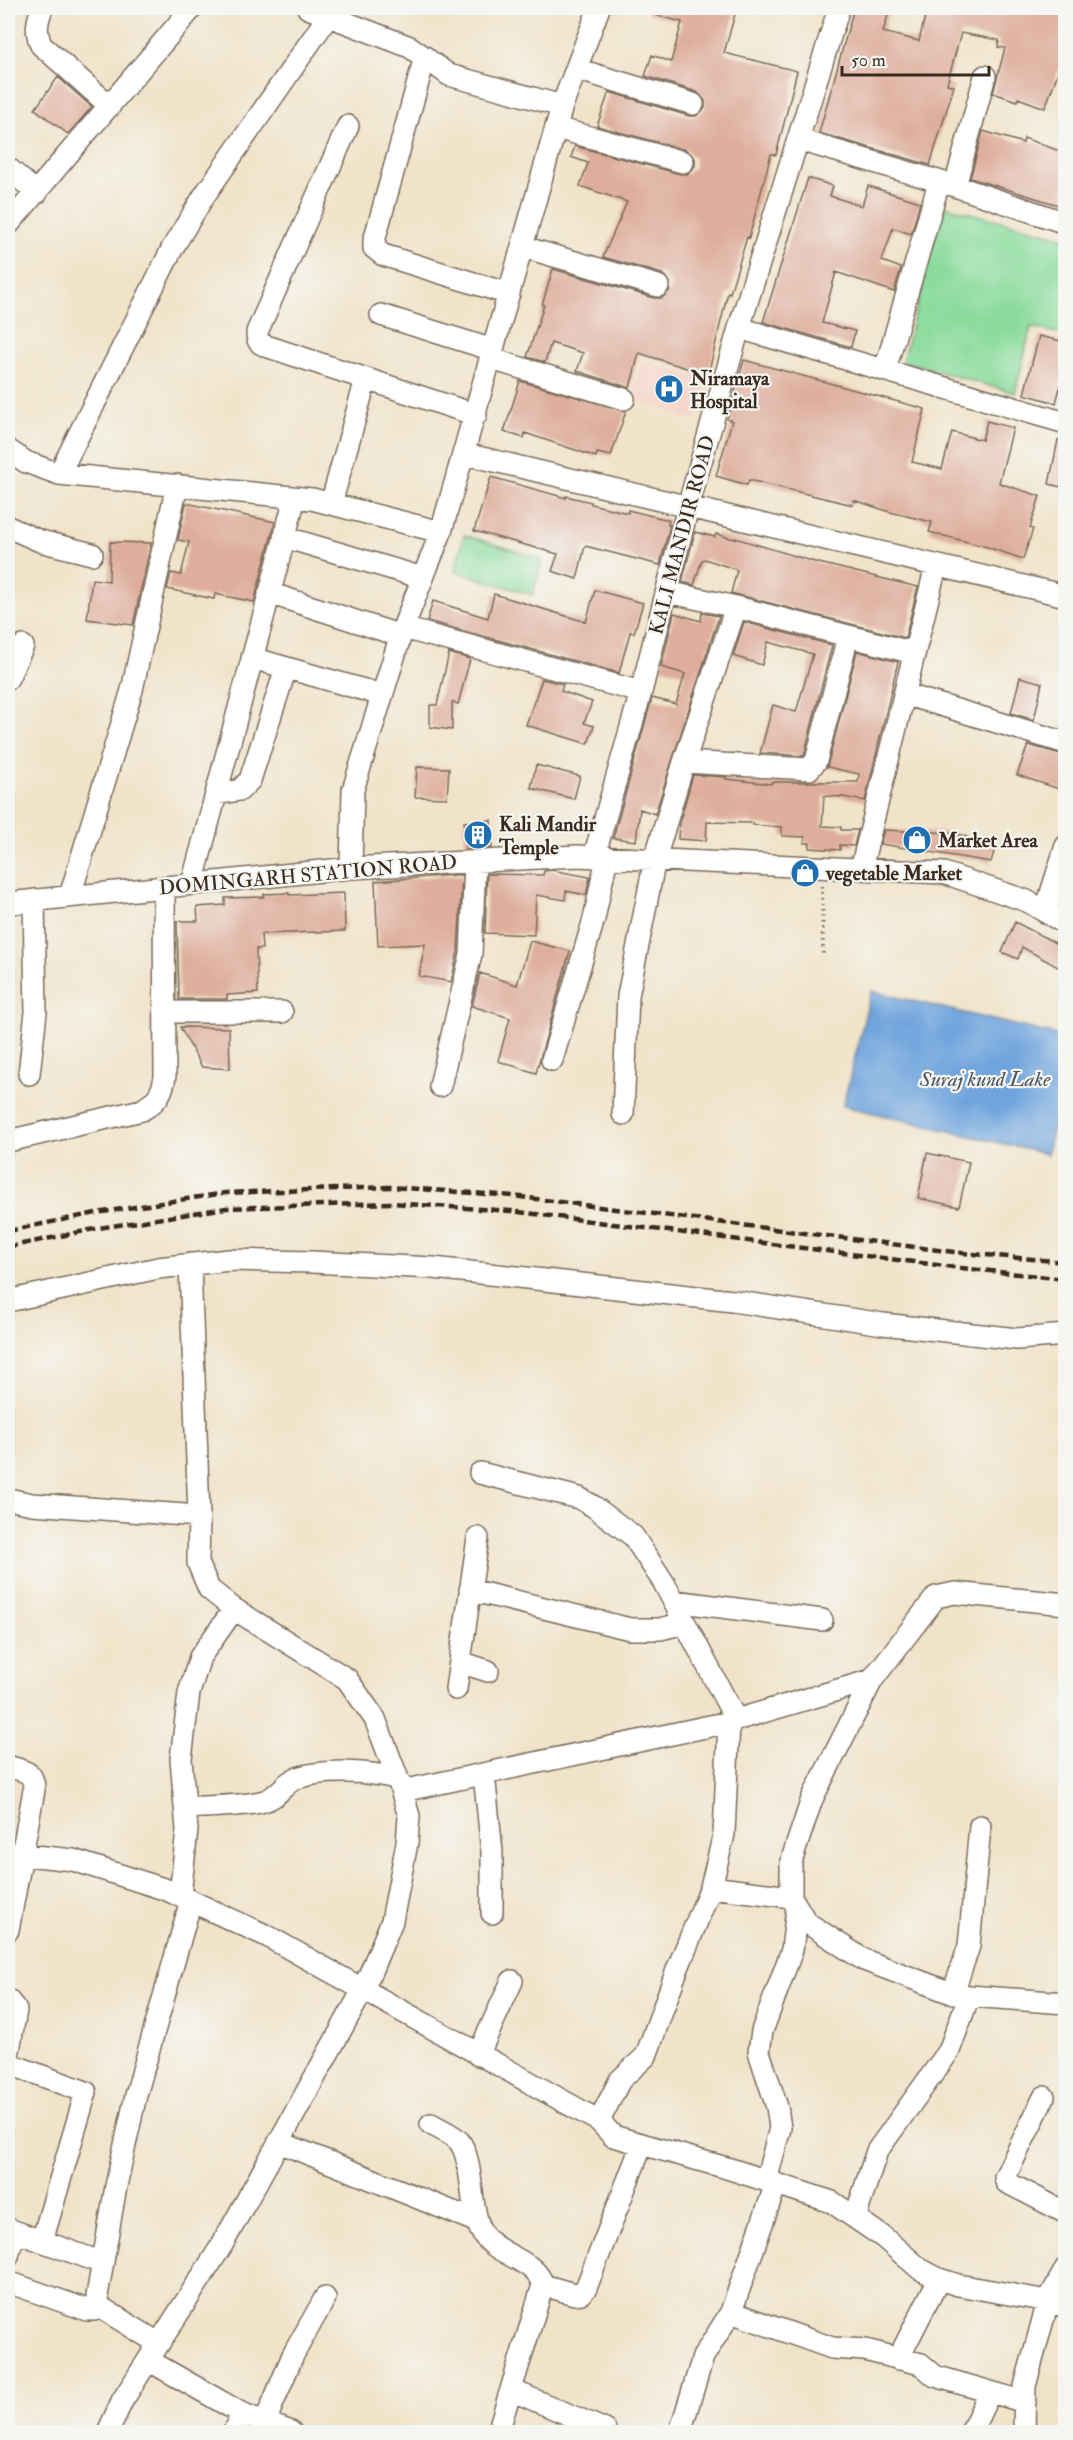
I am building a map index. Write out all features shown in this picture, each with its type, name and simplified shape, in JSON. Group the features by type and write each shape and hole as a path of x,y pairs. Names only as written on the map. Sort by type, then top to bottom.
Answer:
{"street":[{"path":"42,8 36,25 36,35 40,45 110,106"},
{"path":"8,225 192,8"},
{"path":"308,8 410,47 448,75 562,106"},
{"path":"351,868 353,790 402,632 441,532 562,106 599,8"},
{"name":"KALI MANDIR ROAD","path":"552,1060 594,919 601,857 688,507 740,328 839,8"},
{"path":"59,474 173,247 204,196 329,15"},
{"path":"425,57 374,241 374,248 383,255 509,294"},
{"path":"576,69 693,104"},
{"path":"885,370 985,76"},
{"path":"348,126 257,332 257,339 259,343 266,346 476,415"},
{"path":"556,128 683,162"},
{"path":"799,140 947,184 1065,223"},
{"path":"8,168 37,193"},
{"path":"523,247 658,286"},
{"path":"381,315 624,399"},
{"path":"740,328 1065,423"},
{"path":"331,504 366,379"},
{"path":"8,450 26,462 59,474 295,498 331,504 441,532"},
{"path":"465,454 1065,596"},
{"path":"70,896 132,690 177,485"},
{"path":"192,884 295,498"},
{"path":"8,527 40,541 92,554"},
{"path":"284,537 423,578"},
{"path":"861,869 936,566"},
{"path":"667,592 736,607 914,653"},
{"path":"269,593 402,632 641,692"},
{"path":"622,1114 628,996 655,859 684,762 736,607"},
{"path":"684,762 808,769 816,761 848,636"},
{"path":"8,678 23,646"},
{"path":"252,657 382,696"},
{"path":"216,794 240,790 250,780 286,668"},
{"path":"904,694 1065,743"},
{"path":"1046,912 1065,846"},
{"name":"DOMINGARH STATION ROAD","path":"8,903 351,868 601,857 944,873 1027,901 1065,924"},
{"path":"440,1086 471,954 475,861"},
{"path":"8,1142 142,1110 154,1103 165,1080 164,887"},
{"path":"29,1074 36,1012 34,900"},
{"path":"165,1012 282,1012"},
{"path":"8,1301 158,1268 229,1260 433,1268 733,1301 883,1324 1017,1339 1065,1335"},
{"path":"108,2433 122,2401 222,2245 363,1990 392,1921 405,1854 409,1816 375,1719 346,1679 234,1608 209,1589 198,1563 199,1516 190,1264"},
{"path":"480,1473 579,1498 633,1536 664,1582 733,1721 724,1834 711,1887 677,1970 646,2056 620,2080 599,2121"},
{"path":"8,1499 32,1504 199,1516"},
{"path":"456,1689 478,1538"},
{"path":"470,1590 630,1629 660,1629 685,1623"},
{"path":"680,2433 703,2357 731,2312 771,2183 780,2128 777,2107 759,2052 762,2031 792,1950 794,1903 791,1862 812,1799 872,1680 936,1598 955,1593 1065,1604"},
{"path":"674,1601 822,1620"},
{"path":"234,1608 200,1657 189,1693 181,1759 187,1830 186,1899 135,2095 97,2296 100,2307 238,2423 265,2422 291,2433"},
{"path":"460,1662 488,1671"},
{"path":"185,1808 262,1801 276,1796 284,1785 298,1778 333,1773 369,1774 400,1785 484,1774 733,1721 872,1680"},
{"path":"8,1766 30,1774 34,1780 15,1854 8,1930"},
{"path":"484,1774 492,1852 492,1913"},
{"path":"855,2218 877,2151 949,2051 969,1946 980,1826"},
{"path":"15,1854 73,1860 167,1890 267,1936 599,2121 613,2136 832,2202 883,2237 920,2269 939,2279 958,2285 1057,2304"},
{"path":"711,1887 794,1903 806,1923 864,1960 961,1995 1065,2003"},
{"path":"478,2055 512,1981"},
{"path":"8,2000 16,2010 8,2057 10,2064 86,2092 42,2241"},
{"path":"1044,2097 1005,2177 1006,2182 1065,2213"},
{"path":"431,2124 459,2142 465,2153 480,2229 491,2244 530,2268 543,2285 498,2433"},
{"path":"279,2142 478,2222"},
{"path":"543,2285 574,2294 581,2293 586,2288 642,2144"},
{"path":"8,2256 11,2230 104,2263"},
{"path":"1024,2433 1025,2386 1057,2304 1065,2268"},
{"path":"898,2359 939,2279"},
{"path":"8,2282 87,2310 100,2307"},
{"path":"265,2422 293,2355 325,2298"},
{"path":"731,2312 832,2348 865,2350 921,2364 935,2376 1025,2402"},
{"path":"511,2390 607,2432"},
{"path":"971,2433 990,2392"}],"path":[{"path":"822,867 823,956"}],"shaded area":[{"name":"Niramaya Hospital","path":"642,360 707,380 695,419 631,399"}],"green space":[{"path":"944,206 1065,238 1065,335 1031,327 1015,393 902,361"},
{"path":"464,535 542,559 533,595 455,571"}],"water":[{"name":"Suraj kund Lake","path":"871,991 1065,1037 1065,1075 1047,1154 843,1106"}],"building":[{"path":"648,8 710,8 735,14 724,53 797,71 776,155 771,154 749,238 747,237 730,293 728,292 708,375 639,353 630,388 577,371 583,353 551,343 545,362 527,357 553,269 654,298 662,298 670,290 670,282 662,274 603,257 627,202 580,186 588,163 571,157 575,146 680,174 687,174 695,166 695,158 686,150 597,126 609,92 689,116 696,116 705,108 705,101 697,92 645,76 652,55 671,62 682,22 647,13"},
{"path":"854,8 890,8 883,32 919,41 927,8 1044,8 1065,16 1065,69 1060,67 1045,108 1018,98 1017,101 993,93 1005,48 998,47 999,40 961,33 947,84 954,86 930,165 819,133"},
{"path":"58,77 92,107 68,134 35,109"},
{"path":"983,131 1023,143 1024,138 1065,153 1065,207 970,178"},
{"path":"808,178 833,186 830,196 862,206 868,186 920,202 911,234 893,228 882,261 901,268 894,292 836,272 822,323 855,331 851,347 763,322"},
{"path":"1039,336 1065,342 1065,368 1056,403 1024,394"},
{"path":"744,360 925,409 912,462 942,469 952,432 982,440 987,421 1013,428 999,483 1040,496 1030,528 1033,529 1023,559 929,532 932,522 854,500 853,505 749,480 747,485 716,476 732,421 727,419"},
{"path":"520,381 626,411 611,456 597,453 596,457 525,433 524,438 504,432"},
{"path":"1058,440 1065,440 1065,488 1049,484"},
{"path":"491,477 628,513 628,510 669,520 668,525 670,525 660,565 585,546 577,579 552,571 558,554 474,531"},
{"path":"186,503 275,522 254,602 215,594 214,599 167,589 171,573 181,575 189,542 178,540"},
{"path":"695,532 715,537 716,534 735,538 815,562 918,587 905,638 731,593 737,570 705,559 702,560 694,585 682,582"},
{"path":"110,542 151,543 133,625 87,619 92,579 109,581"},
{"path":"595,590 643,603 634,633 630,632 619,673 427,621 433,601 488,618 494,594 586,622"},
{"path":"674,613 701,621 702,613 719,616 655,814 640,809 636,841 613,838 652,698 676,704 685,674 661,667"},
{"path":"744,622 832,645 804,756 760,753 773,705 796,712 813,654 768,642 762,665 733,656"},
{"path":"857,651 898,662 865,801 824,796 822,826 841,827 841,830 858,830 854,846 840,845 840,850 809,848 810,843 804,843 805,837 782,836 782,827 753,825 753,823 707,822 706,841 678,839 679,824 693,775 771,784 771,782 858,782 859,774 827,767"},
{"path":"449,653 470,659 458,704 452,702 452,730 430,727 430,705 437,705"},
{"path":"1020,677 1042,683 1034,720 1011,713"},
{"path":"542,679 563,684 561,691 592,702 584,723 594,726 588,744 526,725"},
{"path":"1028,745 1065,755 1065,791 1017,775"},
{"path":"536,765 580,776 574,799 531,788"},
{"path":"417,767 449,768 447,798 415,797"},
{"name":"Kali Mandir Temple","path":"491,820 492,848 466,849 464,822"},
{"name":"Market Area","path":"884,830 953,833 996,845 991,862 880,844"},
{"path":"551,870 590,877 586,895 566,891 565,900 536,895 534,935 485,933 487,874 543,875 544,871"},
{"path":"462,875 458,952 451,982 419,976 425,944 378,946 375,881"},
{"path":"289,893 289,895 344,893 345,931 261,934 262,949 256,949 258,993 227,995 227,999 179,999 177,921 198,921 197,907 225,905 225,898 264,897 264,894"},
{"path":"1015,922 1065,948 1065,971 1022,947 1018,959 1002,952"},
{"path":"530,941 570,951 536,1073 498,1061 510,1018 472,1006 480,973 517,985"},
{"path":"180,1027 229,1028 230,1069 202,1067"},
{"path":"927,1153 969,1162 959,1207 918,1198"}],"railway":[{"path":"8,1231 96,1213 225,1193 391,1187 513,1196 962,1253 1066,1262"},
{"path":"8,1247 99,1228 226,1208 391,1203 511,1211 961,1268 1066,1279"}],"place":[{"name":"Niramaya Hospital","path":"669,389"},
{"name":"Kali Mandir Temple","path":"478,835"},
{"name":"Market Area","path":"917,840"},
{"name":"vegetable Market","path":"805,873"}]}
